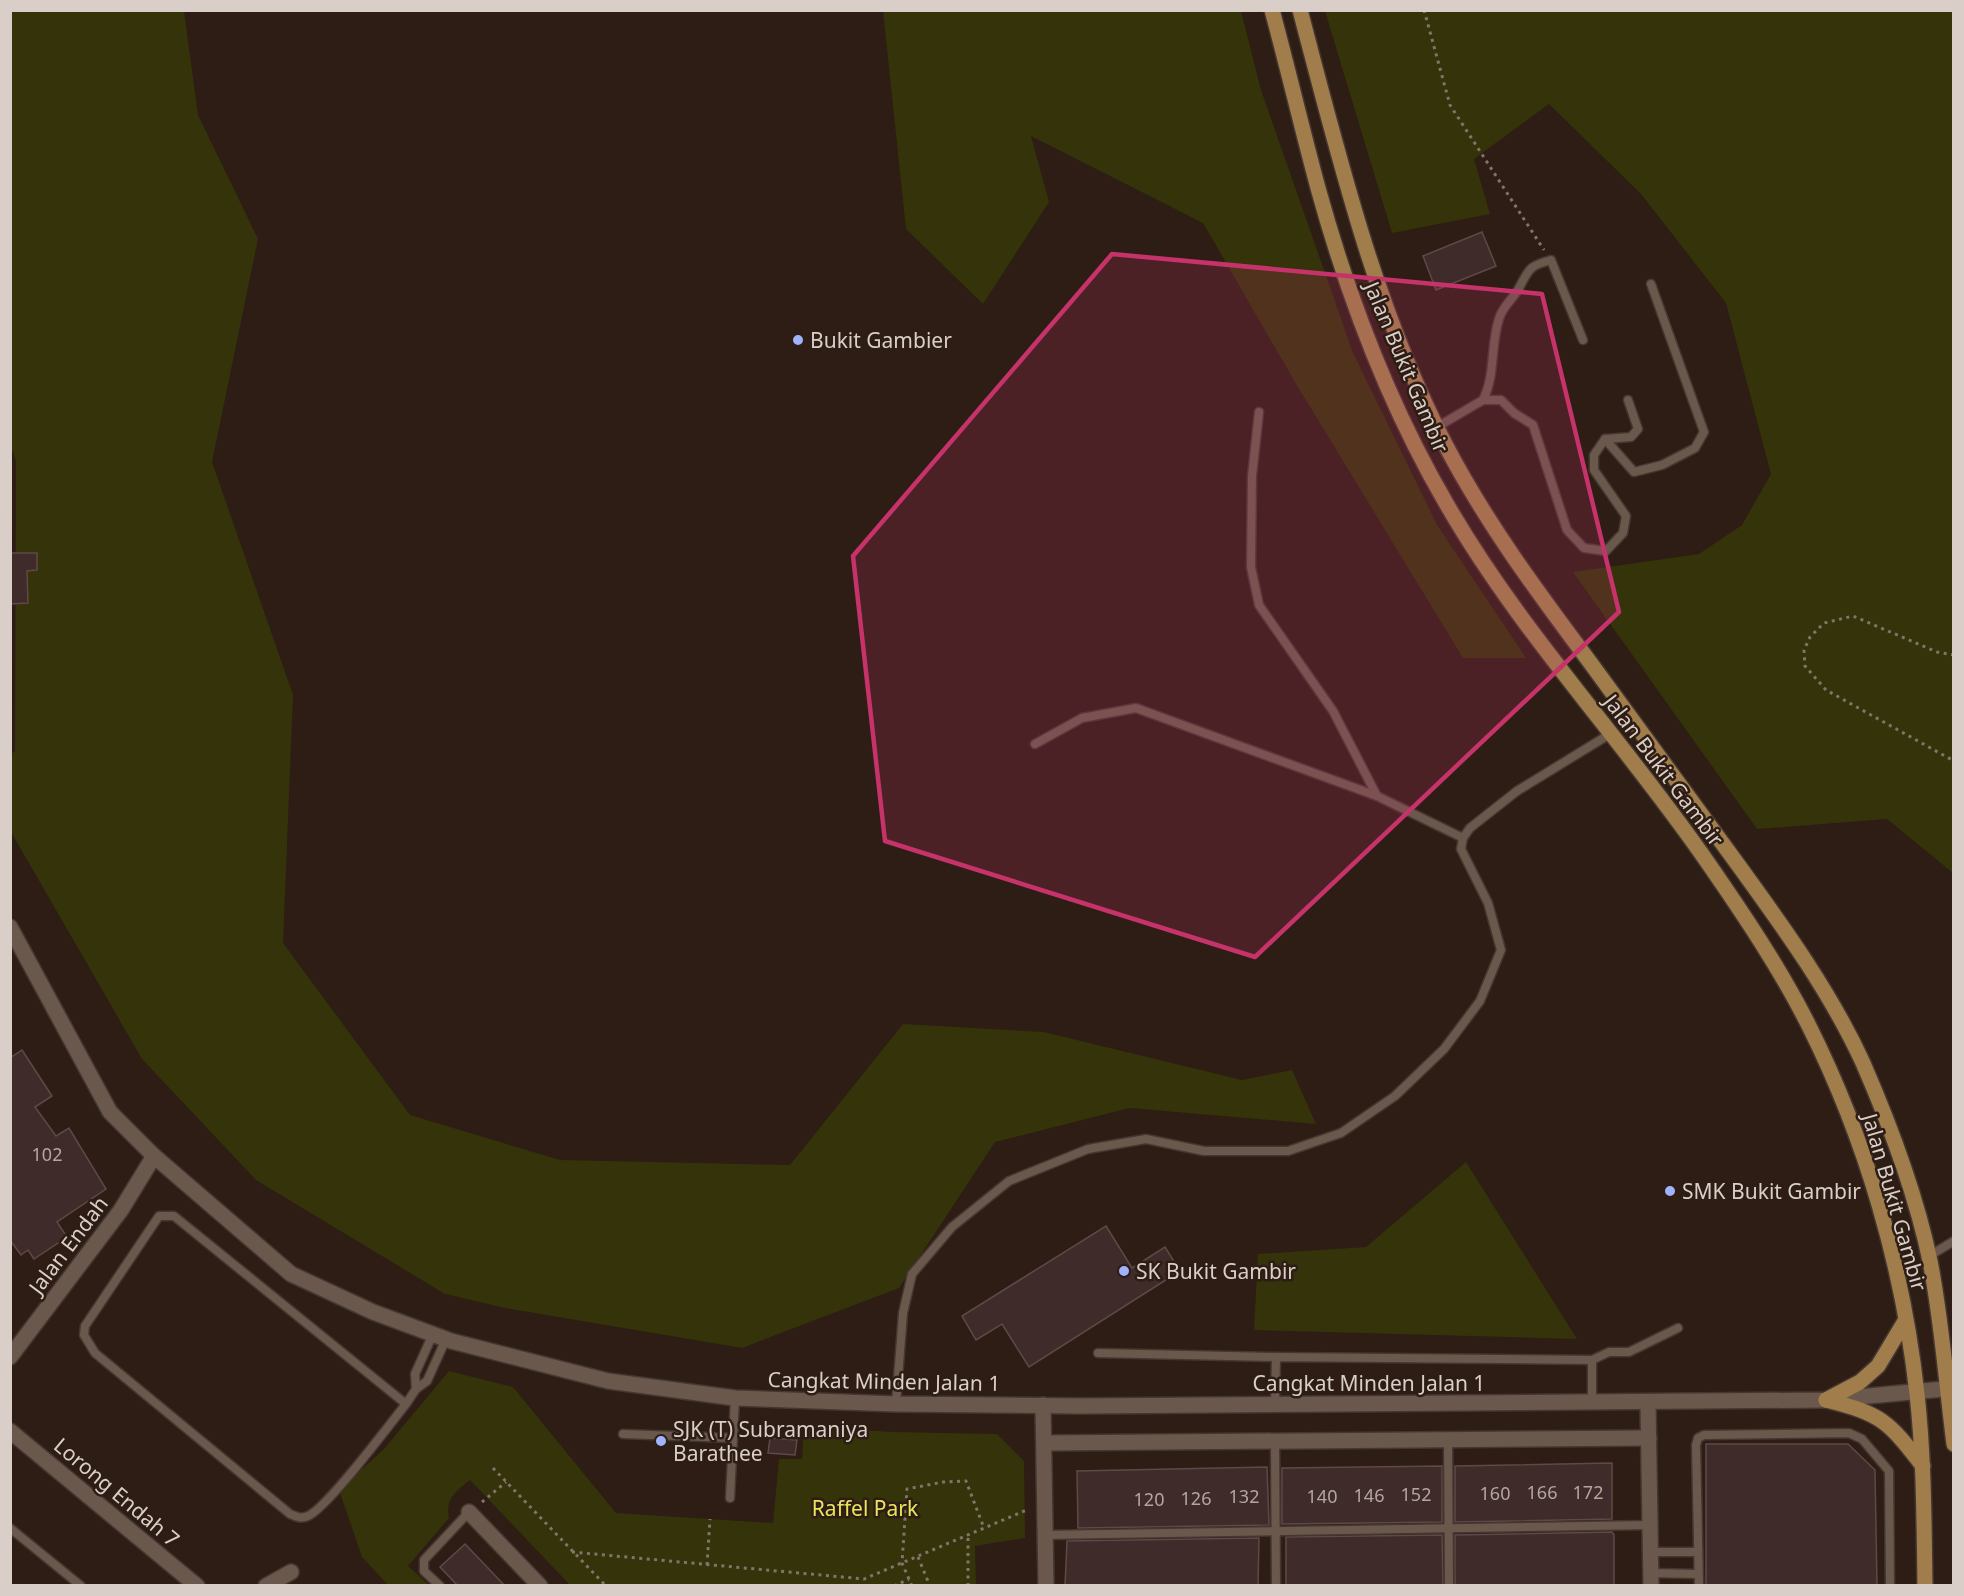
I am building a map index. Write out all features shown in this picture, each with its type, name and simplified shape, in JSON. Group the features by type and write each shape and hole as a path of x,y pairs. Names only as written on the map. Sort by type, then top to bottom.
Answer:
{"main road":[{"name":"Jalan Bukit Gambir","path":"1272,10 1318,189 1348,284 1369,341 1413,440 1447,505 1500,586 1707,861 1768,955 1809,1025 1847,1111 1867,1166 1896,1271 1917,1391 1923,1466 1925,1586"},
{"name":"Jalan Bukit Gambir","path":"1300,10 1341,162 1368,251 1399,338 1437,427 1485,515 1532,584 1782,925 1836,1013 1862,1061 1912,1196 1929,1256 1950,1388 1953,1444"},
{"path":"1826,1400 1860,1382 1878,1366 1905,1321"},
{"path":"1941,1322 1953,1345"},
{"path":"1826,1400 1857,1408 1884,1420 1923,1466"}],"street":[{"name":"Cangkat Minden Jalan 1","path":"10,927 110,1112 154,1156 291,1274 373,1312 439,1337 608,1381 735,1398 896,1404 1044,1405 1648,1403 1826,1400 1950,1388"},
{"name":"Jalan Endah","path":"10,1357 121,1210 154,1156"},
{"path":"1648,1403 1651,1579"},
{"path":"1044,1405 1046,1586"},
{"name":"Lorong Endah 7","path":"10,1431 197,1586"},
{"path":"1044,1443 1649,1438"},
{"path":"474,1508 540,1586"},
{"path":"267,1586 291,1572"}],"lane":[{"path":"1483,400 1493,372 1498,320 1503,309 1520,287 1525,272 1539,263 1551,260 1583,340"},
{"path":"1605,439 1634,472 1662,465 1695,448 1704,432 1651,284"},
{"path":"1437,427 1483,400 1501,400 1514,413 1533,426 1567,530 1584,548 1606,551 1623,533 1626,516 1594,470 1594,454 1605,439 1631,437 1638,429 1628,400"},
{"path":"1259,412 1252,476 1251,567 1259,605 1333,711 1377,796"},
{"path":"1035,744 1082,718 1136,708 1377,796 1463,837"},
{"path":"896,1404 903,1313 912,1274 952,1227 1009,1181 1088,1149 1146,1139 1204,1151 1288,1151 1341,1133 1395,1096 1444,1048 1480,1001 1501,950 1488,903 1461,849 1463,837 1470,828 1517,790 1610,734"},
{"path":"406,1404 174,1216 159,1216 85,1326 84,1335 95,1353 290,1514 300,1518 309,1515 326,1500 406,1404 416,1389 427,1381 439,1337"},
{"path":"1929,1256 1953,1241"},
{"path":"1098,1353 1592,1360 1609,1352 1629,1352 1677,1328"},
{"path":"416,1389 415,1374 439,1337"},
{"path":"1275,1404 1276,1357"},
{"path":"1592,1360 1592,1403"},
{"path":"730,1498 735,1398"},
{"path":"1699,1586 1695,1445 1698,1438 1704,1435 1849,1433 1862,1439 1889,1471 1890,1586"},
{"path":"623,1434 733,1438"},
{"path":"1448,1440 1449,1586"},
{"path":"1275,1441 1276,1586"},
{"path":"440,1586 424,1570 424,1560 474,1508"},
{"path":"1045,1535 1650,1525"},
{"path":"10,1528 81,1586"},
{"path":"1651,1552 1698,1552"},
{"path":"1651,1579 1698,1574"}],"path":[{"path":"1424,10 1450,105 1551,260"},
{"path":"1953,655 1937,652 1853,616 1824,622 1810,637 1804,650 1805,666 1826,690 1953,761"},
{"path":"493,1468 606,1586"},
{"path":"912,1586 902,1563 908,1489 943,1482 966,1481 984,1528"},
{"path":"474,1508 506,1482"},
{"path":"572,1552 864,1579 1045,1503"},
{"path":"707,1565 710,1519"},
{"path":"968,1535 968,1586"},
{"path":"918,1556 930,1586"},
{"path":"894,1586 909,1579"}],"highlighted area":[{"path":"1112,254 1542,294 1619,612 1255,957 885,841 853,556"}],"green space":[{"path":"11,11 184,11 198,115 258,239 212,462 293,695 283,943 410,1115 560,1160 790,1165 903,1024 1044,1032 1242,1080 1292,1070 1316,1124 1130,1108 995,1142 899,1288 742,1348 505,1308 445,1294 256,1180 142,1059 11,832 11,754 15,751 16,461 11,447"},
{"path":"883,11 1241,11 1261,90 1353,353 1437,525 1526,658 1463,658 1295,382 1203,223 1031,136 1049,202 983,304 906,229"},
{"path":"1325,11 1953,11 1953,873 1887,819 1757,829 1573,572 1699,554 1742,525 1771,474 1726,303 1641,194 1549,104 1474,159 1490,214 1392,233"},
{"path":"1466,1162 1577,1339 1254,1330 1258,1254 1366,1247"},
{"name":"Raffel Park","path":"449,1371 513,1387 616,1513 773,1523 779,1459 802,1459 804,1426 892,1432 997,1434 1024,1461 1025,1538 975,1546 976,1585 570,1585 470,1480 456,1492 450,1501 449,1518 408,1566 429,1585 388,1585 362,1557 339,1490 384,1449"}],"building":[{"path":"1482,232 1496,266 1436,290 1423,256"},
{"path":"10,553 37,553 37,570 27,571 28,603 10,604"},
{"path":"22,1050 52,1096 35,1107 56,1136 69,1128 106,1189 57,1222 67,1237 34,1259 28,1250 21,1255 10,1240 10,1058"},
{"path":"1106,1226 1132,1268 1165,1247 1180,1271 1029,1367 1002,1324 976,1340 962,1316"},
{"path":"770,1438 797,1440 795,1455 768,1453"},
{"path":"1706,1444 1848,1444 1875,1470 1877,1586 1706,1586"},
{"path":"1612,1463 1612,1519 1455,1522 1455,1466"},
{"path":"1442,1466 1442,1522 1282,1524 1282,1468"},
{"path":"1267,1467 1269,1525 1078,1528 1077,1471"},
{"path":"1612,1532 1614,1535 1614,1586 1455,1586 1455,1535"},
{"path":"1442,1535 1443,1586 1286,1586 1286,1537"},
{"path":"1259,1538 1258,1586 1065,1586 1067,1541"},
{"path":"465,1544 505,1586 458,1586 440,1567"}],"place":[{"name":"Bukit Gambier","path":"798,340"},
{"name":"SMK Bukit Gambir","path":"1670,1191"},
{"name":"SK Bukit Gambir","path":"1124,1271"},
{"name":"SJK (T) Subramaniya Barathee","path":"661,1441"}]}
